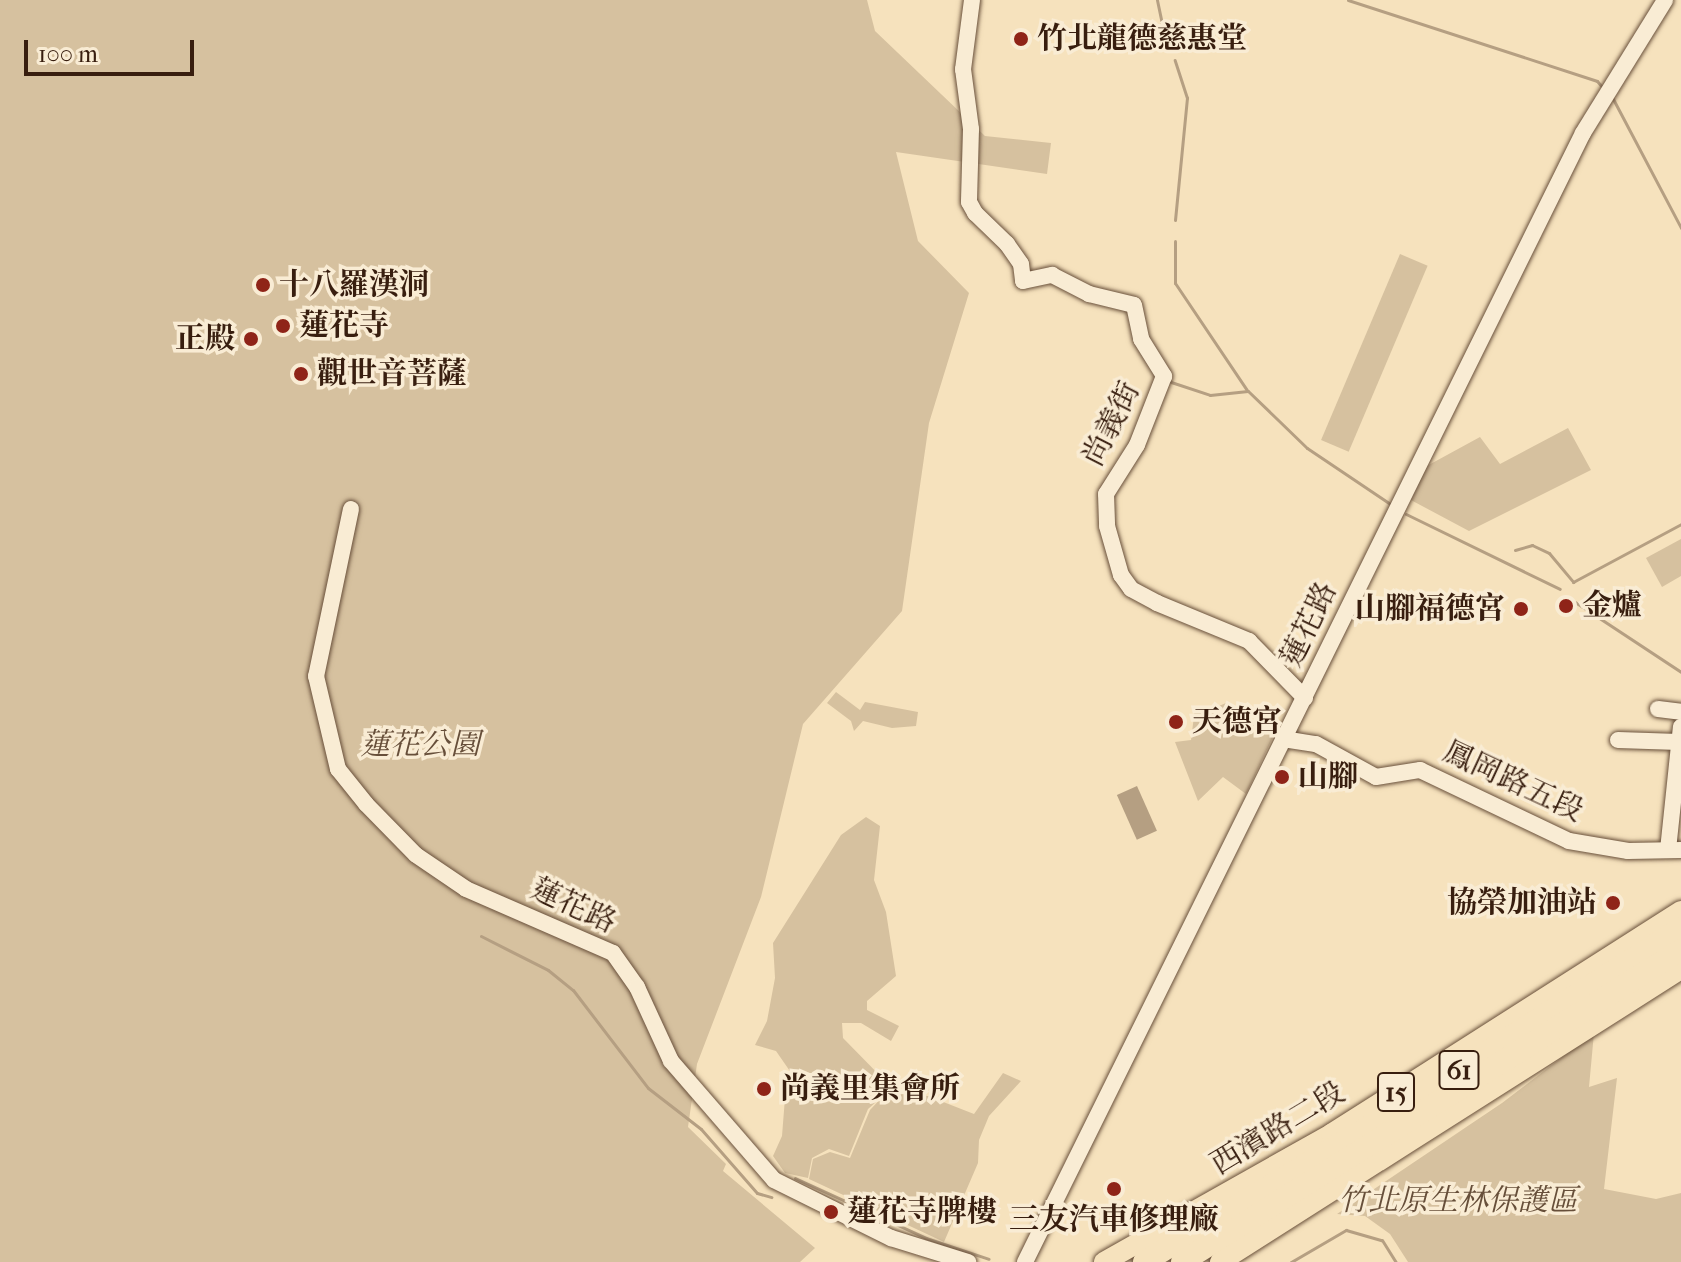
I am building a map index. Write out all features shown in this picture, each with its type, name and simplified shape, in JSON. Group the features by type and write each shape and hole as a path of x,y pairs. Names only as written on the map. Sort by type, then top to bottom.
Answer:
{"highway":[{"name":"61","path":"1182,1262 1241,1217 1681,928"},
{"name":"61","path":"1144,1262 1241,1217 1681,950"}],"main road":[{"name":"西濱路二段","path":"1104,1262 1331,1134 1681,911"},
{"name":"15","path":"1220,1262 1681,969"}],"street":[{"name":"尚義街","path":"972,0 963,69 971,129 969,202 975,213 1007,244 1021,264 1023,281 1052,275 1089,294 1134,305 1141,339 1164,376 1137,445 1106,494 1107,526 1121,575 1131,589 1157,603 1249,641 1305,698"},
{"name":"蓮花路","path":"1025,1262 1601,98 1665,0"},
{"name":"蓮花路","path":"351,509 316,676 338,769 366,804 416,855 466,889 613,953 637,987 671,1061 774,1180 891,1238 968,1262"},
{"path":"1658,709 1681,712"},
{"path":"1618,740 1680,734 1674,850"},
{"name":"鳳岡路五段","path":"1283,739 1316,744 1376,777 1420,770 1569,841 1628,851 1674,850"},
{"path":"1037,1242 1039,1262"}],"green space":[{"name":"蓮花公園","path":"0,0 867,0 875,31 985,136 1051,143 1047,174 896,152 918,241 969,293 929,423 902,611 803,724 761,897 697,1064 688,1127 726,1164 723,1171 815,1248 800,1262 0,1262"},
{"path":"1400,254 1428,266 1349,452 1321,440"},
{"path":"1568,428 1591,470 1469,531 1409,499 1425,467 1480,437 1500,464"},
{"path":"1681,539 1681,576 1662,587 1646,558"},
{"path":"836,692 860,710 865,702 918,712 916,726 892,728 863,721 854,731 851,721 827,703"},
{"path":"1228,702 1250,725 1280,722 1246,794 1223,777 1198,801 1175,742 1191,740 1195,708 1208,711"},
{"path":"866,817 880,826 874,880 886,912 896,976 867,1001 867,1010 899,1026 891,1041 861,1023 842,1023 843,1038 892,1088 868,1109 849,1156 829,1149 812,1158 808,1178 785,1173 773,1156 782,1136 786,1085 794,1077 776,1051 755,1045 767,1021 775,978 773,943 841,835"},
{"name":"竹北原生林保護區","path":"1594,1033 1589,1087 1617,1078 1604,1189 1656,1199 1681,1193 1681,1262 1408,1262 1390,1234 1365,1216 1337,1214 1502,1103"},
{"path":"1003,1073 1021,1081 989,1116 979,1140 978,1163 944,1242 809,1179 813,1159 830,1152 850,1158 870,1110 886,1093 928,1096 974,1114"}],"shaded area":[{"path":"1137,786 1157,831 1137,840 1117,795"}],"waterway":[{"path":"1157,0 1166,43"},
{"path":"1348,0 1597,81 1604,89"},
{"path":"1175,60 1187,98 1175,220"},
{"path":"1612,97 1681,228"},
{"path":"1175,241 1175,283 1247,390"},
{"path":"1171,382 1210,395 1248,391 1307,448 1389,503"},
{"path":"1406,514 1560,589"},
{"path":"1515,550 1532,545 1549,553 1573,582 1681,524"},
{"path":"1575,602 1681,672"},
{"path":"481,936 548,970 573,990 648,1088 701,1129 757,1193 771,1197"},
{"path":"795,1178 926,1238 989,1259"},
{"path":"1291,1262 1346,1230 1382,1240 1396,1262"}],"place":[{"name":"竹北龍德慈惠堂","path":"1021,39"},
{"name":"十八羅漢洞","path":"263,285"},
{"name":"蓮花寺","path":"283,326"},
{"name":"正殿","path":"251,339"},
{"name":"觀世音菩薩","path":"301,374"},
{"name":"金爐","path":"1566,606"},
{"name":"山腳福德宮","path":"1521,609"},
{"name":"天德宮","path":"1176,722"},
{"name":"山腳","path":"1282,777"},
{"name":"協榮加油站","path":"1613,903"},
{"name":"尚義里集會所","path":"764,1089"},
{"name":"三友汽車修理廠","path":"1114,1189"},
{"name":"蓮花寺牌樓","path":"831,1212"}]}
